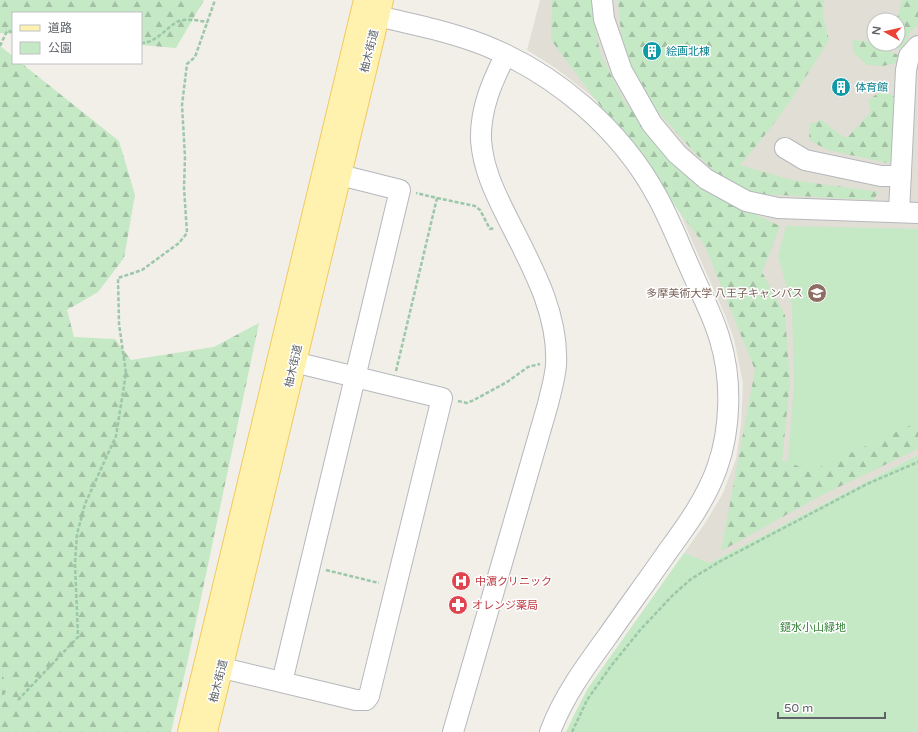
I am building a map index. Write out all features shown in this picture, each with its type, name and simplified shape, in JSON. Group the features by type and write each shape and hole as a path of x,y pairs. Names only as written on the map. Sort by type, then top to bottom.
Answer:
{"main road":[{"name":"柚木街道","path":"206,732 214,666 372,7"},
{"name":"柚木街道","path":"189,732 214,666 294,362 332,173"}],"street":[{"path":"602,0 604,19 622,71 652,124 677,154 706,179 746,201 778,208 909,212 901,176 906,70 909,56 918,46"},
{"path":"372,7 485,46 537,72 589,111 618,141 641,170 663,207 721,341 727,370 728,410 724,444 717,468 705,496 693,517 585,667 563,704 550,732"},
{"path":"453,732 548,404 556,364 554,334 545,297 491,185 483,161 481,138 484,108 489,92 505,56"},
{"path":"785,148 805,160 881,176 901,176"},
{"path":"282,682 400,190 332,173"},
{"path":"214,666 356,700 366,700 369,696 442,398 294,362"}],"path":[{"path":"18,700 78,637 75,563 76,534 85,504 116,436 126,373 119,324 118,278 142,270 180,243 187,233 184,188 185,157 182,105 187,64 194,57 215,0"},
{"path":"142,43 157,38 180,21 189,20 208,22"},
{"path":"0,46 7,31 12,32"},
{"path":"400,190 475,206 480,210 490,229 500,227"},
{"path":"392,386 437,198"},
{"path":"442,398 467,403 507,382 528,367 546,363"},
{"path":"572,732 587,700 611,666 641,629 673,595 691,579 719,562 867,484 918,462"},
{"path":"310,566 395,586"}],"shaded area":[{"name":"多摩美術大学 八王子キャンパス","path":"540,0 918,0 918,455 710,563 684,553 706,522 723,493 736,459 741,425 743,383 734,339 725,315 674,200 608,111 557,69 527,50"}],"green space":[{"path":"0,0 204,0 176,48 142,45 142,12 12,12 12,34 0,33"},
{"path":"552,0 591,0 600,53 624,101 658,145 699,188 780,226 762,272 785,315 790,381 782,461 825,461 918,422 918,449 822,495 721,551 755,370 705,246 551,40"},
{"path":"618,0 824,0 823,16 829,40 791,100 769,130 740,165 792,180 879,192 873,200 744,193 714,171 694,152 644,96 622,46"},
{"path":"902,0 918,0 918,25 910,32 906,42 906,12 899,12"},
{"path":"852,40 866,41 866,52 891,52 898,55 896,63 883,66 867,65 854,53"},
{"path":"0,46 12,55 12,64 22,64 119,141 135,195 124,258 98,292 67,310 74,337 115,339 131,360 214,347 259,323 187,664 171,732 0,732 0,704 9,685 0,673"},
{"path":"880,92 890,94 902,100 899,114 893,120 893,160 887,163 828,150 809,140 810,124 821,120 847,138 871,112 868,100"},
{"path":"786,226 918,229 918,422 809,472 788,461 794,384 792,306 778,256"},
{"name":"鑓水小山緑地","path":"918,455 918,732 566,732 588,688 684,553 710,563"},
{"path":"0,673 9,685 0,704"}],"place":[{"name":"絵画北棟","path":"652,51"},
{"name":"体育館","path":"841,87"},
{"name":"多摩美術大学 八王子キャンパス","path":"817,293"},
{"name":"中濵クリニック","path":"461,581"},
{"name":"オレンジ薬局","path":"458,605"}]}
